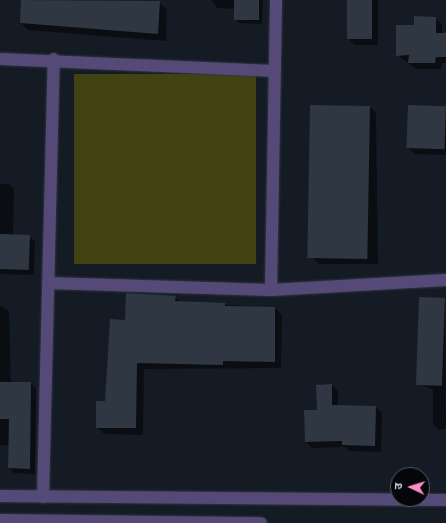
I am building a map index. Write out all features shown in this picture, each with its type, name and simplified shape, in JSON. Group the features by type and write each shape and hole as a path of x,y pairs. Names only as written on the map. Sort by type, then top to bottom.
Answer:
{"street":[{"path":"271,290 272,71 276,0"},
{"path":"0,59 54,59 272,71"},
{"path":"43,497 54,59"},
{"path":"48,283 271,290 446,280"},
{"path":"0,496 446,500"},
{"path":"0,520 261,523"}],"green space":[{"path":"74,74 256,74 256,264 74,264"}],"building":[{"path":"21,0 160,1 158,34 20,23"},
{"path":"234,0 259,0 259,20 234,20"},
{"path":"347,0 372,0 372,39 347,39"},
{"path":"414,16 436,17 436,33 446,33 446,57 436,57 435,63 408,63 409,55 396,56 396,25 414,25"},
{"path":"310,105 370,106 367,259 307,258"},
{"path":"408,105 446,106 444,149 406,148"},
{"path":"0,234 30,235 29,270 0,269"},
{"path":"126,293 176,296 175,301 225,303 225,306 275,307 275,362 223,361 223,365 137,363 136,428 96,428 96,401 105,401 110,319 125,320"},
{"path":"419,297 445,298 442,386 416,385"},
{"path":"0,382 31,382 30,469 8,468 9,419 0,419"},
{"path":"332,384 332,405 376,406 375,446 342,445 342,441 305,442 304,410 317,410 316,385"}]}
